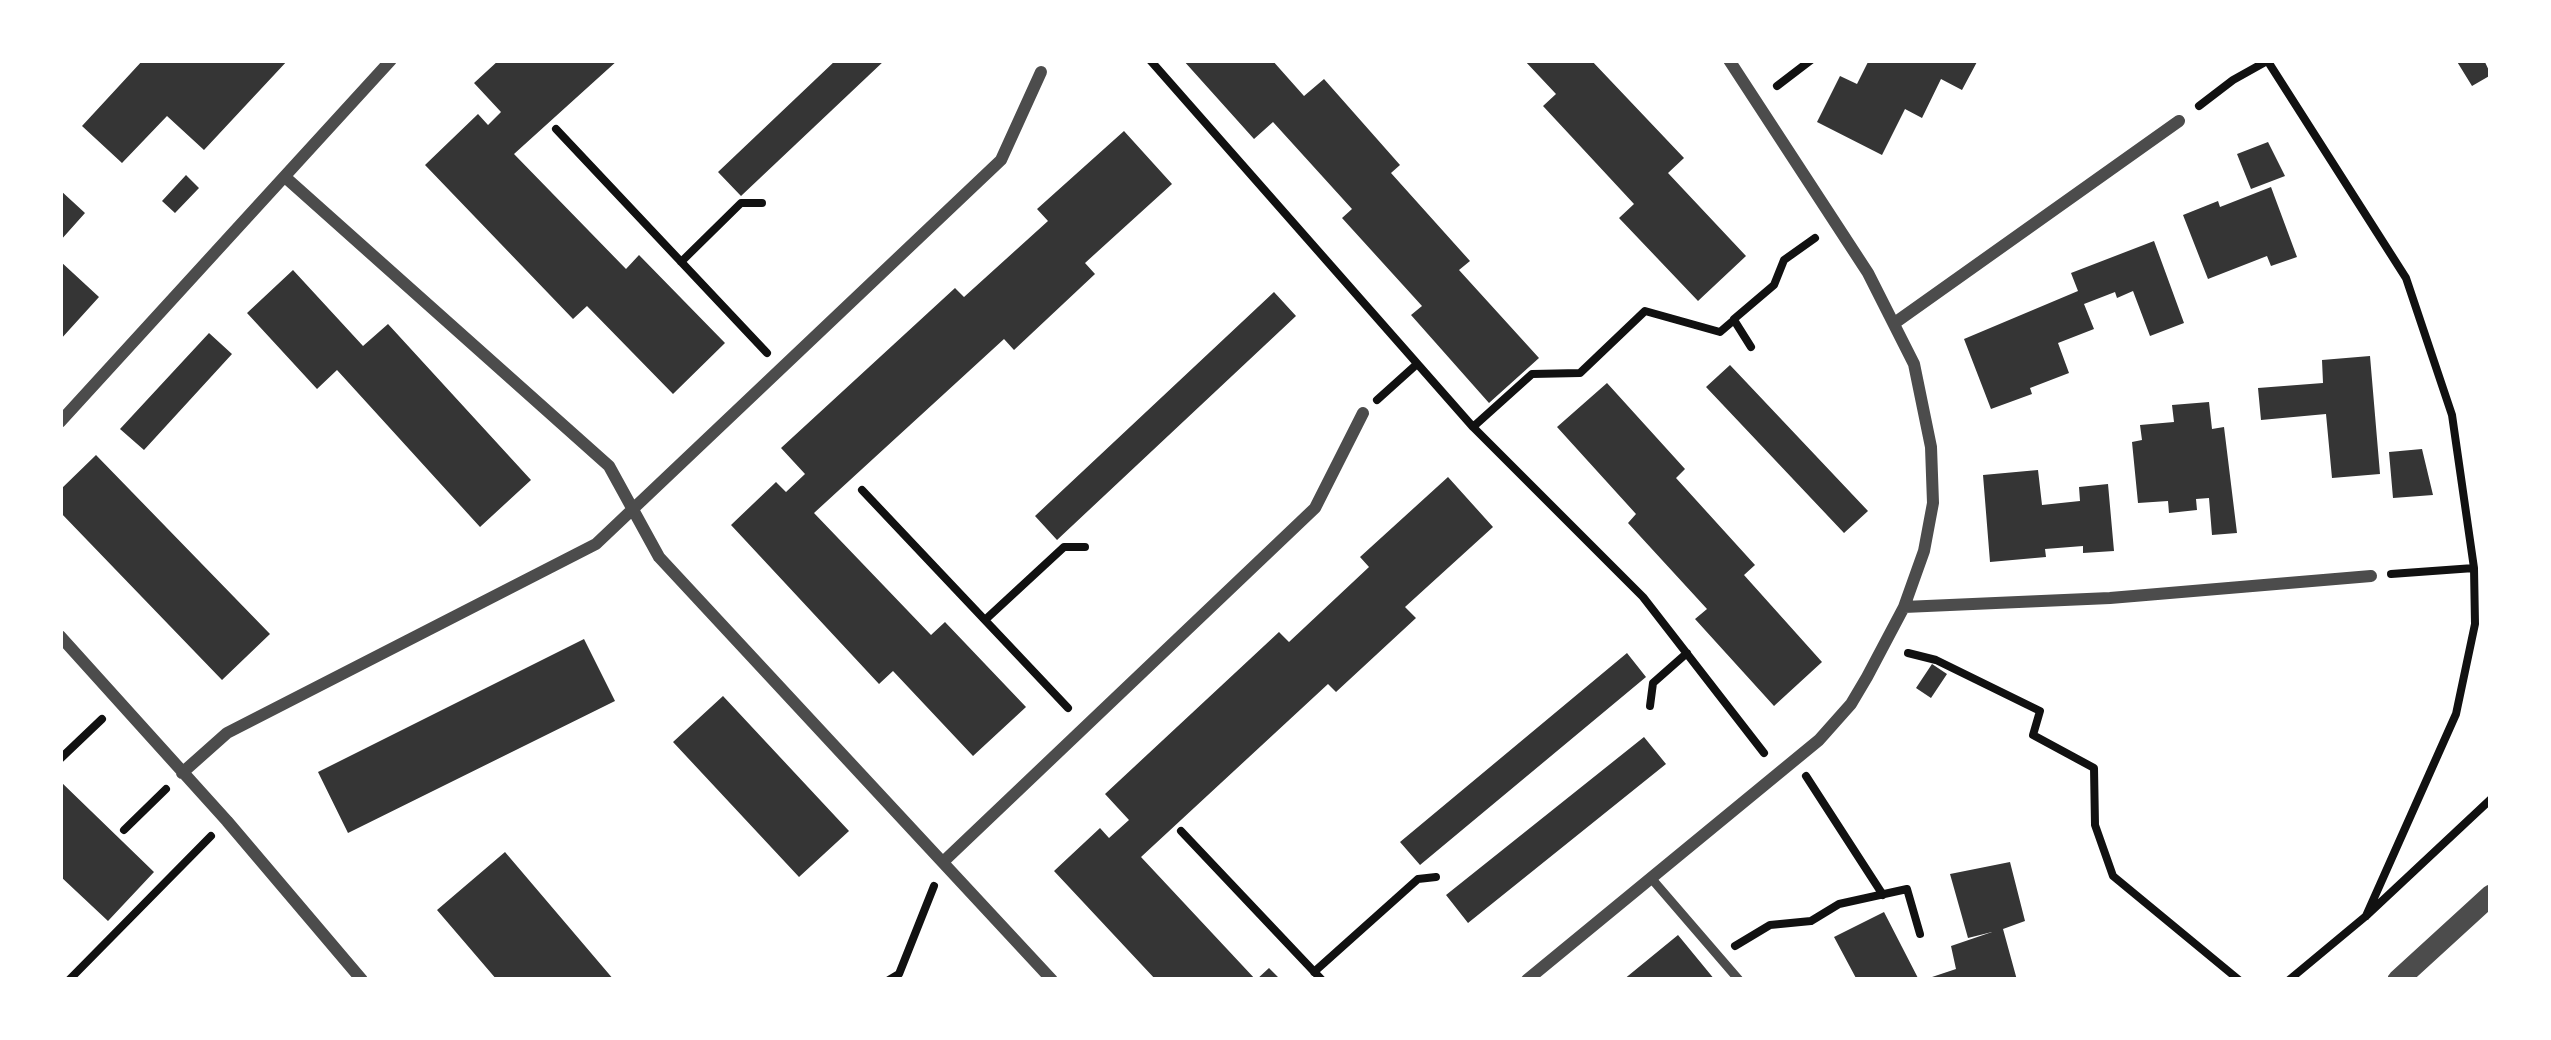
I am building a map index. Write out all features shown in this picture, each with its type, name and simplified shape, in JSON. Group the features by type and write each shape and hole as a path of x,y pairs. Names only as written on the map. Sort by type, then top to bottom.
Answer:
{"street":[{"path":"60,422 391,60"},
{"path":"1527,980 1780,773 1851,704 1904,607 1924,551 1933,503 1924,406 1914,364 1896,322 1729,60"},
{"path":"182,773 227,733 596,544 1000,160 1041,72"},
{"path":"1896,322 2179,121"},
{"path":"285,177 609,466 659,557 1052,980"},
{"path":"943,862 1316,508 1363,413"},
{"path":"1904,607 2110,598 2371,576"},
{"path":"60,636 362,980"},
{"path":"2398,980 2491,896"}],"lane":[{"path":"1651,878 1739,980"}],"path":[{"path":"1150,60 1473,427 1643,597 1780,773"},
{"path":"1756,102 1811,60"},
{"path":"2179,121 2267,60 2405,278 2452,415 2474,568 2475,624 2456,714 2366,916"},
{"path":"556,129 781,368"},
{"path":"681,262 741,202 762,203"},
{"path":"1473,427 1532,374 1580,373 1645,311 1720,332 1774,285 1784,260 1836,224"},
{"path":"1734,320 1751,346"},
{"path":"1363,413 1417,364"},
{"path":"862,490 1086,726"},
{"path":"985,620 1064,547 1084,548"},
{"path":"2371,576 2474,568"},
{"path":"1884,646 1936,660 2040,711 2033,735 2094,768 2095,825 2113,876 2239,980"},
{"path":"1650,706 1653,682 1687,653"},
{"path":"60,759 119,702"},
{"path":"1795,760 1883,895"},
{"path":"124,830 182,773"},
{"path":"2289,980 2366,916 2491,799"},
{"path":"68,980 226,820"},
{"path":"1181,831 1318,976 1418,879 1436,877"},
{"path":"889,980 899,974 943,862"},
{"path":"1719,956 1770,925 1810,921 1839,904 1907,889 1920,934"}],"building":[{"path":"143,60 288,60 204,150 167,116 122,163 82,126"},
{"path":"499,60 618,60 514,154 626,269 639,255 725,343 673,394 587,306 573,319 425,165 478,114 488,125 501,112 474,83"},
{"path":"836,60 885,60 741,196 718,172"},
{"path":"1183,60 1272,60 1304,96 1324,79 1400,165 1391,173 1470,261 1459,270 1539,358 1489,403 1411,315 1422,306 1342,218 1352,209 1273,122 1254,139"},
{"path":"1524,60 1591,60 1684,158 1668,173 1746,256 1698,301 1619,218 1634,204 1543,106 1556,94"},
{"path":"1869,60 1978,60 1962,90 1941,79 1922,118 1905,109 1882,155 1817,122 1840,76 1857,84"},
{"path":"2456,60 2484,60 2491,75 2472,86"},
{"path":"1124,131 1172,184 1085,263 1095,274 1014,350 1004,339 814,513 931,635 945,622 1026,707 973,756 893,671 879,684 731,525 776,482 786,492 805,474 781,448 955,288 964,297 1048,221 1037,209"},
{"path":"2268,142 2285,176 2251,189 2237,154"},
{"path":"186,175 199,188 175,213 162,201"},
{"path":"2271,187 2297,257 2271,266 2267,256 2208,279 2183,215"},
{"path":"60,190 85,213 60,241"},
{"path":"2154,241 2184,323 2150,336 2133,291 2117,298 2115,292 2084,304 2094,329 2058,343 2069,373 1991,409 1964,339 2078,291 2071,273"},
{"path":"60,261 99,297 60,340"},
{"path":"293,270 363,346 388,324 531,480 480,527 337,370 317,389 247,313"},
{"path":"1274,292 1296,316 1057,540 1035,516"},
{"path":"209,333 232,354 144,450 120,429"},
{"path":"2370,356 2380,474 2332,478 2326,414 2261,420 2258,388 2323,383 2322,360"},
{"path":"1730,365 1868,511 1844,533 1706,387"},
{"path":"1607,383 1685,469 1676,478 1755,565 1744,575 1822,662 1774,706 1695,619 1707,609 1628,523 1636,514 1557,427"},
{"path":"2209,402 2212,429 2224,427 2237,533 2212,535 2209,498 2196,499 2197,510 2169,513 2168,501 2138,503 2132,442 2142,440 2140,425 2174,422 2172,405"},
{"path":"2422,449 2433,495 2393,498 2389,452"},
{"path":"96,455 270,634 222,680 60,512 60,490"},
{"path":"2038,470 2042,505 2080,501 2079,487 2108,484 2114,551 2083,553 2083,546 2045,549 2046,557 1990,562 1983,475"},
{"path":"1448,477 1493,527 1405,607 1416,618 1336,692 1328,684 1141,857 1256,980 1156,980 1054,871 1100,828 1109,838 1129,820 1105,794 1279,632 1289,642 1369,567 1360,557"},
{"path":"584,639 615,701 348,833 318,772"},
{"path":"1627,653 1646,677 1420,865 1400,842"},
{"path":"1932,664 1947,674 1931,698 1916,688"},
{"path":"723,696 849,831 799,877 673,742"},
{"path":"1644,737 1666,764 1468,923 1446,895"},
{"path":"60,781 154,872 108,921 60,876"},
{"path":"505,852 614,980 497,980 437,910"},
{"path":"2010,862 2025,921 2003,929 2017,980 1923,980 1956,969 1951,946 1992,932 1968,938 1950,874"},
{"path":"1884,912 1919,980 1857,980 1834,937"},
{"path":"1678,935 1715,980 1623,980"},
{"path":"1269,968 1281,980 1256,980"}]}
